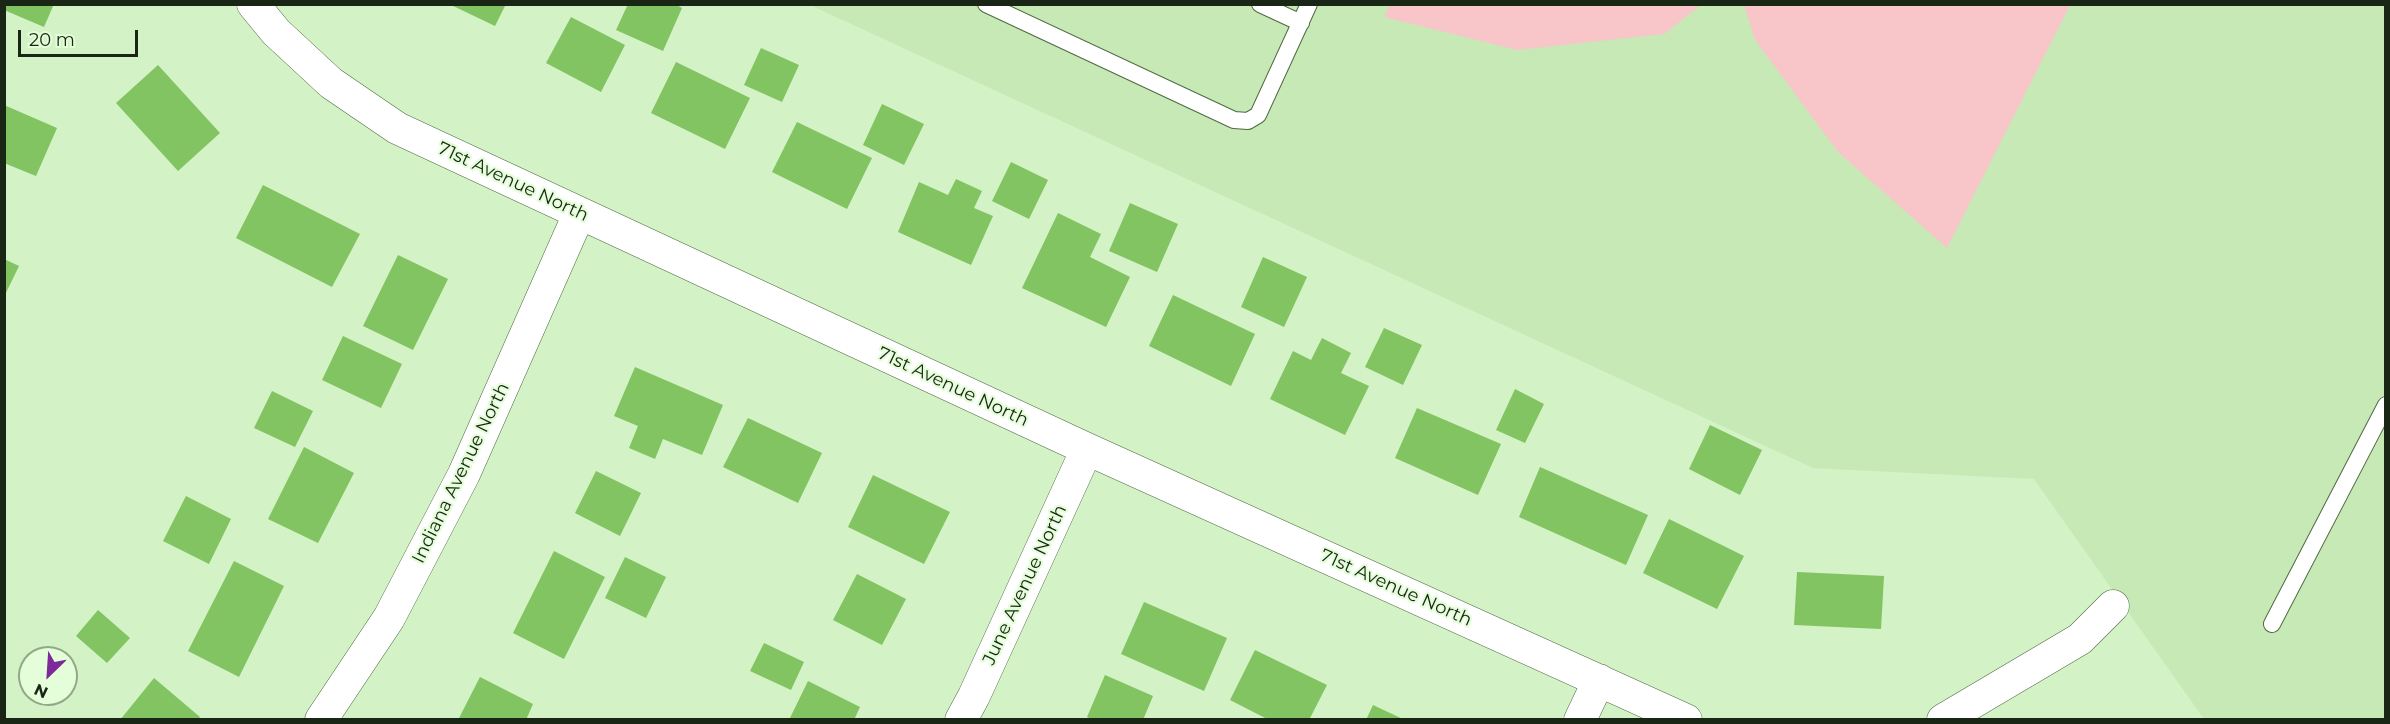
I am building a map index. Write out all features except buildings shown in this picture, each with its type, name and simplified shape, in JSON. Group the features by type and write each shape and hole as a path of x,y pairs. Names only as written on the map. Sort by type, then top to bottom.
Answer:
{"street":[{"name":"71st Avenue North","path":"253,4 276,32 331,83 397,128 1087,449 1686,720"},
{"name":"Indiana Avenue North","path":"321,720 389,618 464,474 579,214"},
{"name":"June Avenue North","path":"961,720 1087,449"},
{"path":"1943,720 2080,639 2113,606"},
{"path":"1580,720 1599,680"}],"lane":[{"path":"986,4 1234,120 1248,121 1258,115 1309,4"},
{"path":"1260,4 1301,23"},
{"path":"2272,624 2385,405"}],"shaded area":[{"path":"1390,4 1701,5 1664,34 1517,50 1384,17"},
{"path":"1744,4 2070,5 1947,248 1838,152 1755,40"},
{"path":"810,5 2385,5 2385,719 2204,719 2034,479 1813,468"}]}
